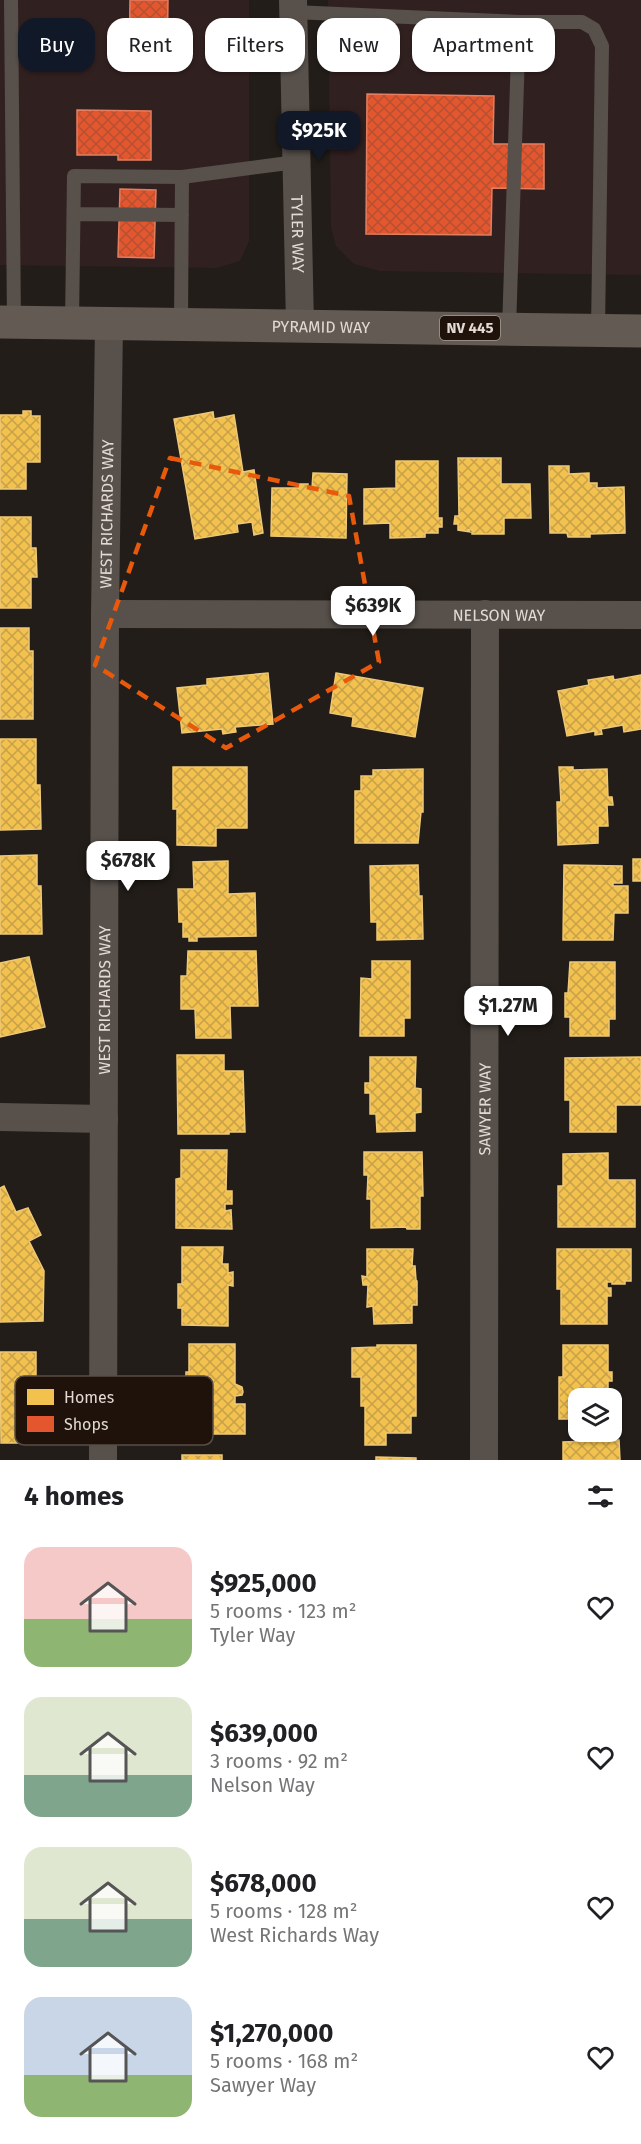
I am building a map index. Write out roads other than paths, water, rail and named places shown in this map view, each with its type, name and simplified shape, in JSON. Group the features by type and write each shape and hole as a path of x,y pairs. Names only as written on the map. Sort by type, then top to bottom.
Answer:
{"main road":[{"name":"PYRAMID WAY","path":"7,322 641,331"}],"street":[{"name":"TYLER WAY","path":"293,6 300,325"},
{"name":"WEST RICHARDS WAY","path":"103,1376 105,614 109,323"},
{"name":"NELSON WAY","path":"105,614 641,615"},
{"name":"SAWYER WAY","path":"484,1460 485,614"},
{"path":"0,1117 104,1119"},
{"name":"WEST RICHARDS WAY","path":"103,1445 103,1460"}],"lane":[{"path":"7,322 11,0"},
{"path":"293,6 462,18"},
{"path":"555,22 582,22 594,29 602,46 598,331"},
{"path":"509,329 517,72"},
{"path":"72,323 74,176 182,177 296,162"},
{"path":"181,324 182,177"},
{"path":"74,214 182,215"}]}
